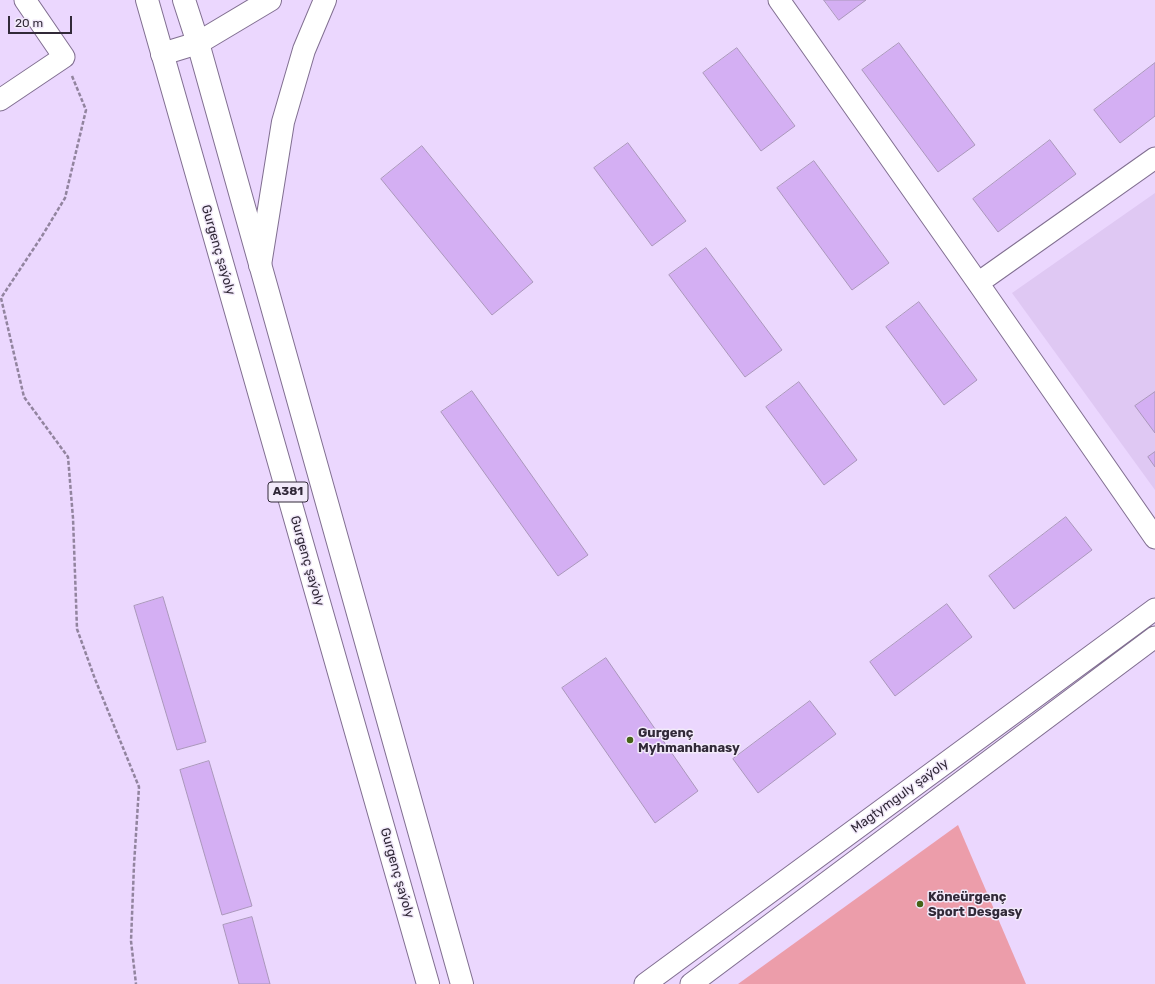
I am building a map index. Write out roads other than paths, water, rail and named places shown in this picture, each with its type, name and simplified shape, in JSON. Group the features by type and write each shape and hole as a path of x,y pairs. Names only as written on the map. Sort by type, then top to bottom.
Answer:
{"main road":[{"name":"Gurgenç şaýoly","path":"147,0 428,984"},
{"name":"A381","path":"184,0 198,43 462,984"},
{"path":"162,54 198,43 270,0"},
{"path":"260,265 283,122 304,50 325,0"}],"street":[{"path":"0,100 64,57 25,0"},
{"path":"779,0 1155,538"},
{"path":"978,283 1155,158"},
{"name":"Magtymguly şaýoly","path":"645,984 1155,609"},
{"name":"Magtymguly şaýoly","path":"691,984 1155,637"}],"place":[{"name":"Gurgenç Myhmanhanasy","path":"630,740"},
{"name":"Köneürgenç Sport Desgasy","path":"920,904"}]}
